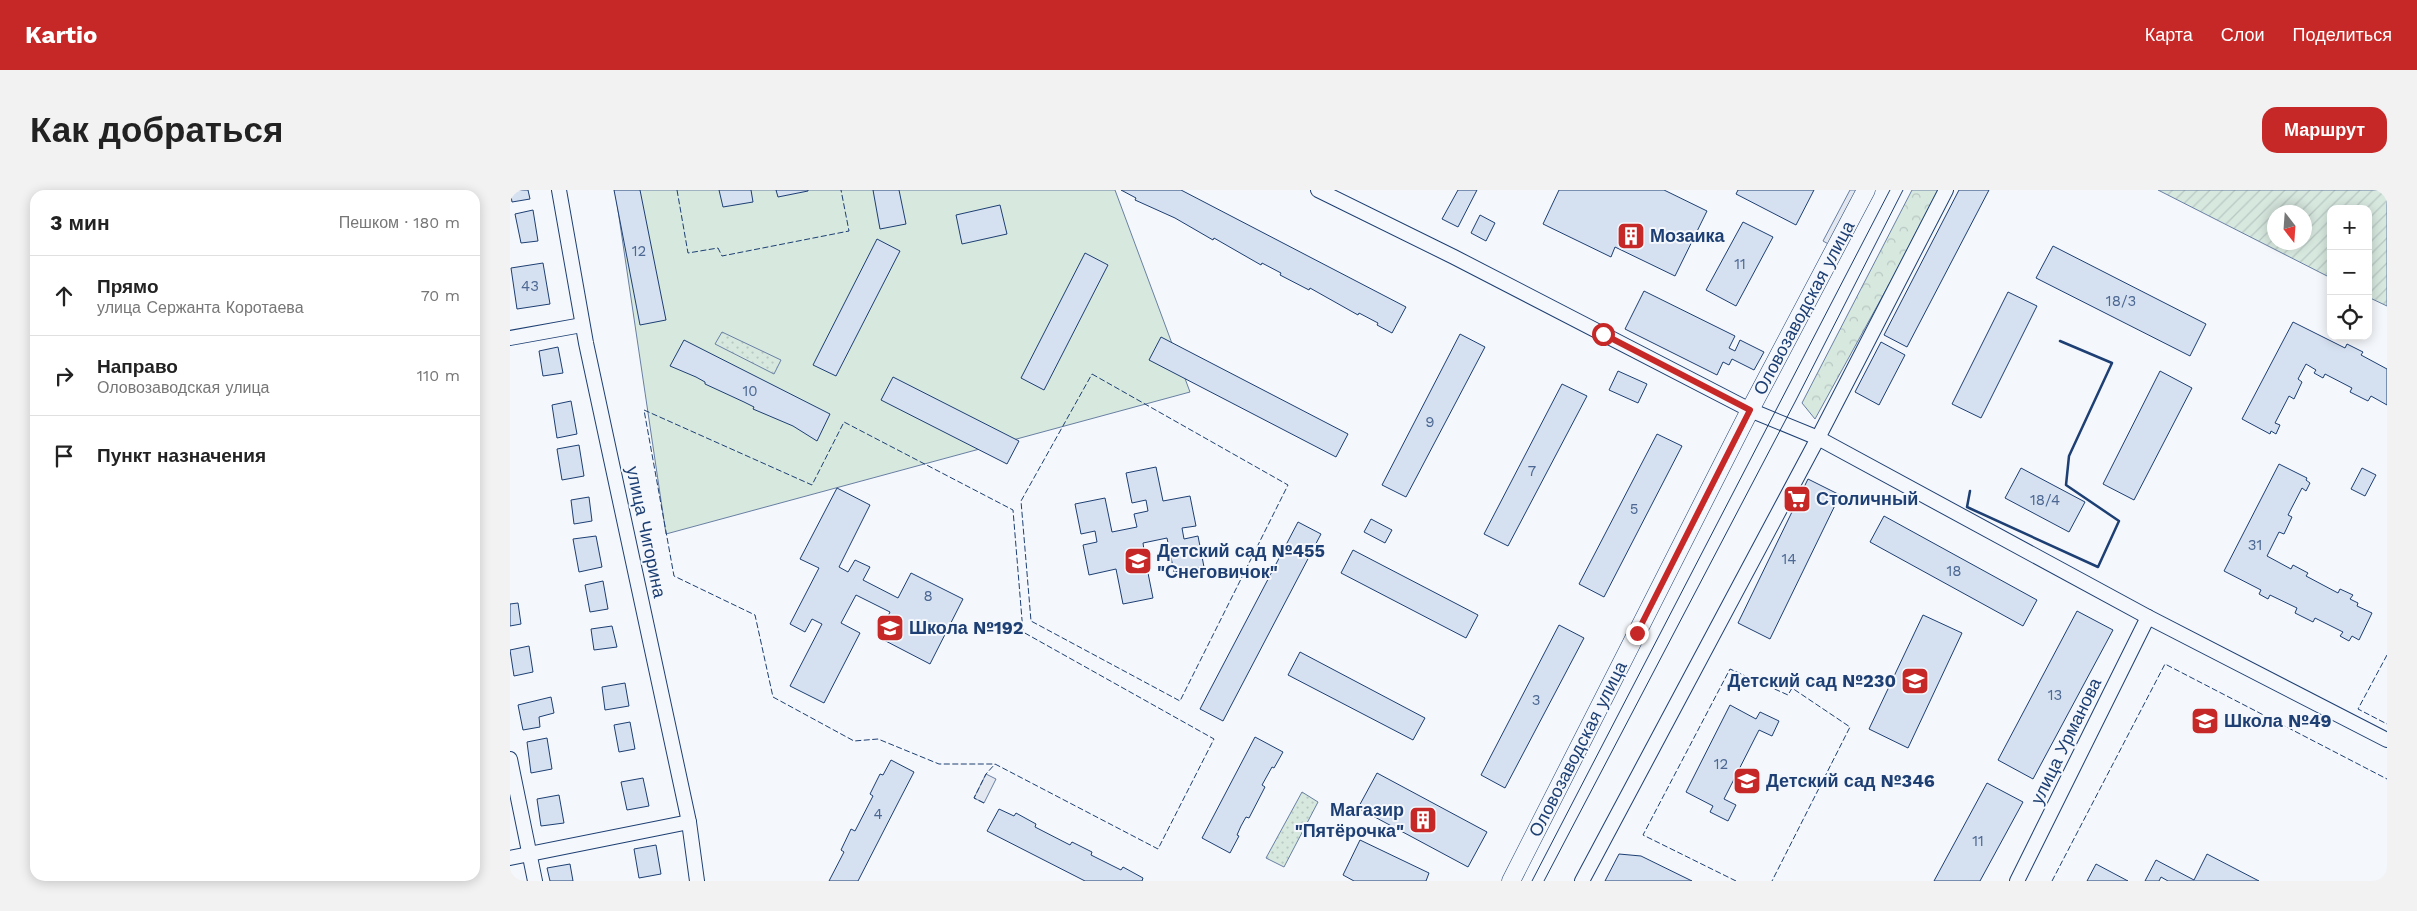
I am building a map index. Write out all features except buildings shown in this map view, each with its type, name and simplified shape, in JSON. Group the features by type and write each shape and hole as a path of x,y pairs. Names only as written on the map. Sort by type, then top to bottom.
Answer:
{"street":[{"name":"улица Чигорина","path":"559,190 582,325 689,822 697,881"},
{"path":"1318,190 1454,257 1713,389 1750,410 1818,438 2148,617 2387,740"},
{"name":"Оловозаводская улица","path":"1511,881 1750,410 1866,190"},
{"path":"1582,881 1818,438 1946,190"},
{"path":"510,338 582,325"},
{"name":"улица Урманова","path":"2017,881 2148,617"},
{"path":"510,759 535,881"},
{"path":"510,858 689,822"}],"green space":[{"path":"615,190 1115,190 1190,392 666,534"},
{"path":"1912,190 1941,190 1815,419 1802,403"},
{"path":"2158,190 2387,190 2387,306 2372,299 2372,205 2327,205 2327,276 2276,250 2312,250 2312,205 2267,205 2267,245"},
{"path":"722,332 781,360 774,374 715,344"},
{"path":"1302,792 1318,802 1284,867 1266,858"}],"shaded area":[{"path":"1850,190 1862,190 1832,246 1823,241"},
{"path":"986,774 996,779 984,803 974,798"}],"tram line":[{"path":"1532,881 1890,190"},
{"path":"1544,881 1795,402 1903,190"}],"fence":[{"path":"677,190 688,253 718,248 722,256 849,231 841,190"},
{"path":"1092,374 1288,485 1180,701 1031,621 1021,501 1092,374"},
{"path":"644,410 812,485 844,422 1013,510 1023,632 1214,739 1158,849 995,764 939,764 878,739 854,741 773,697 755,615 674,576 644,410"},
{"path":"2387,655 2358,709 2387,724"},
{"path":"2052,881 2165,664 2387,779"},
{"path":"1736,881 1643,835 1730,669 1788,695 1792,688 1850,727 1772,881"},
{"path":"984,803 974,798 986,774 995,764"}],"wall":[{"path":"1970,491 1967,507 2098,567 2119,521 2066,485 2069,456 2112,363 2060,341"}],"place":[{"name":"Мозаика","path":"1631,236"},
{"name":"Столичный","path":"1797,499"},
{"name":"Детский сад №455 \"Снеговичок\"","path":"1138,561"},
{"name":"Школа №192","path":"890,628"},
{"name":"Детский сад №230","path":"1915,681"},
{"name":"Школа №49","path":"2205,721"},
{"name":"Детский сад №346","path":"1747,781"},
{"name":"Магазир \"Пятёрочка\"","path":"1423,820"}],"route":[{"path":"1603,334 1750,410 1637,633"}]}
